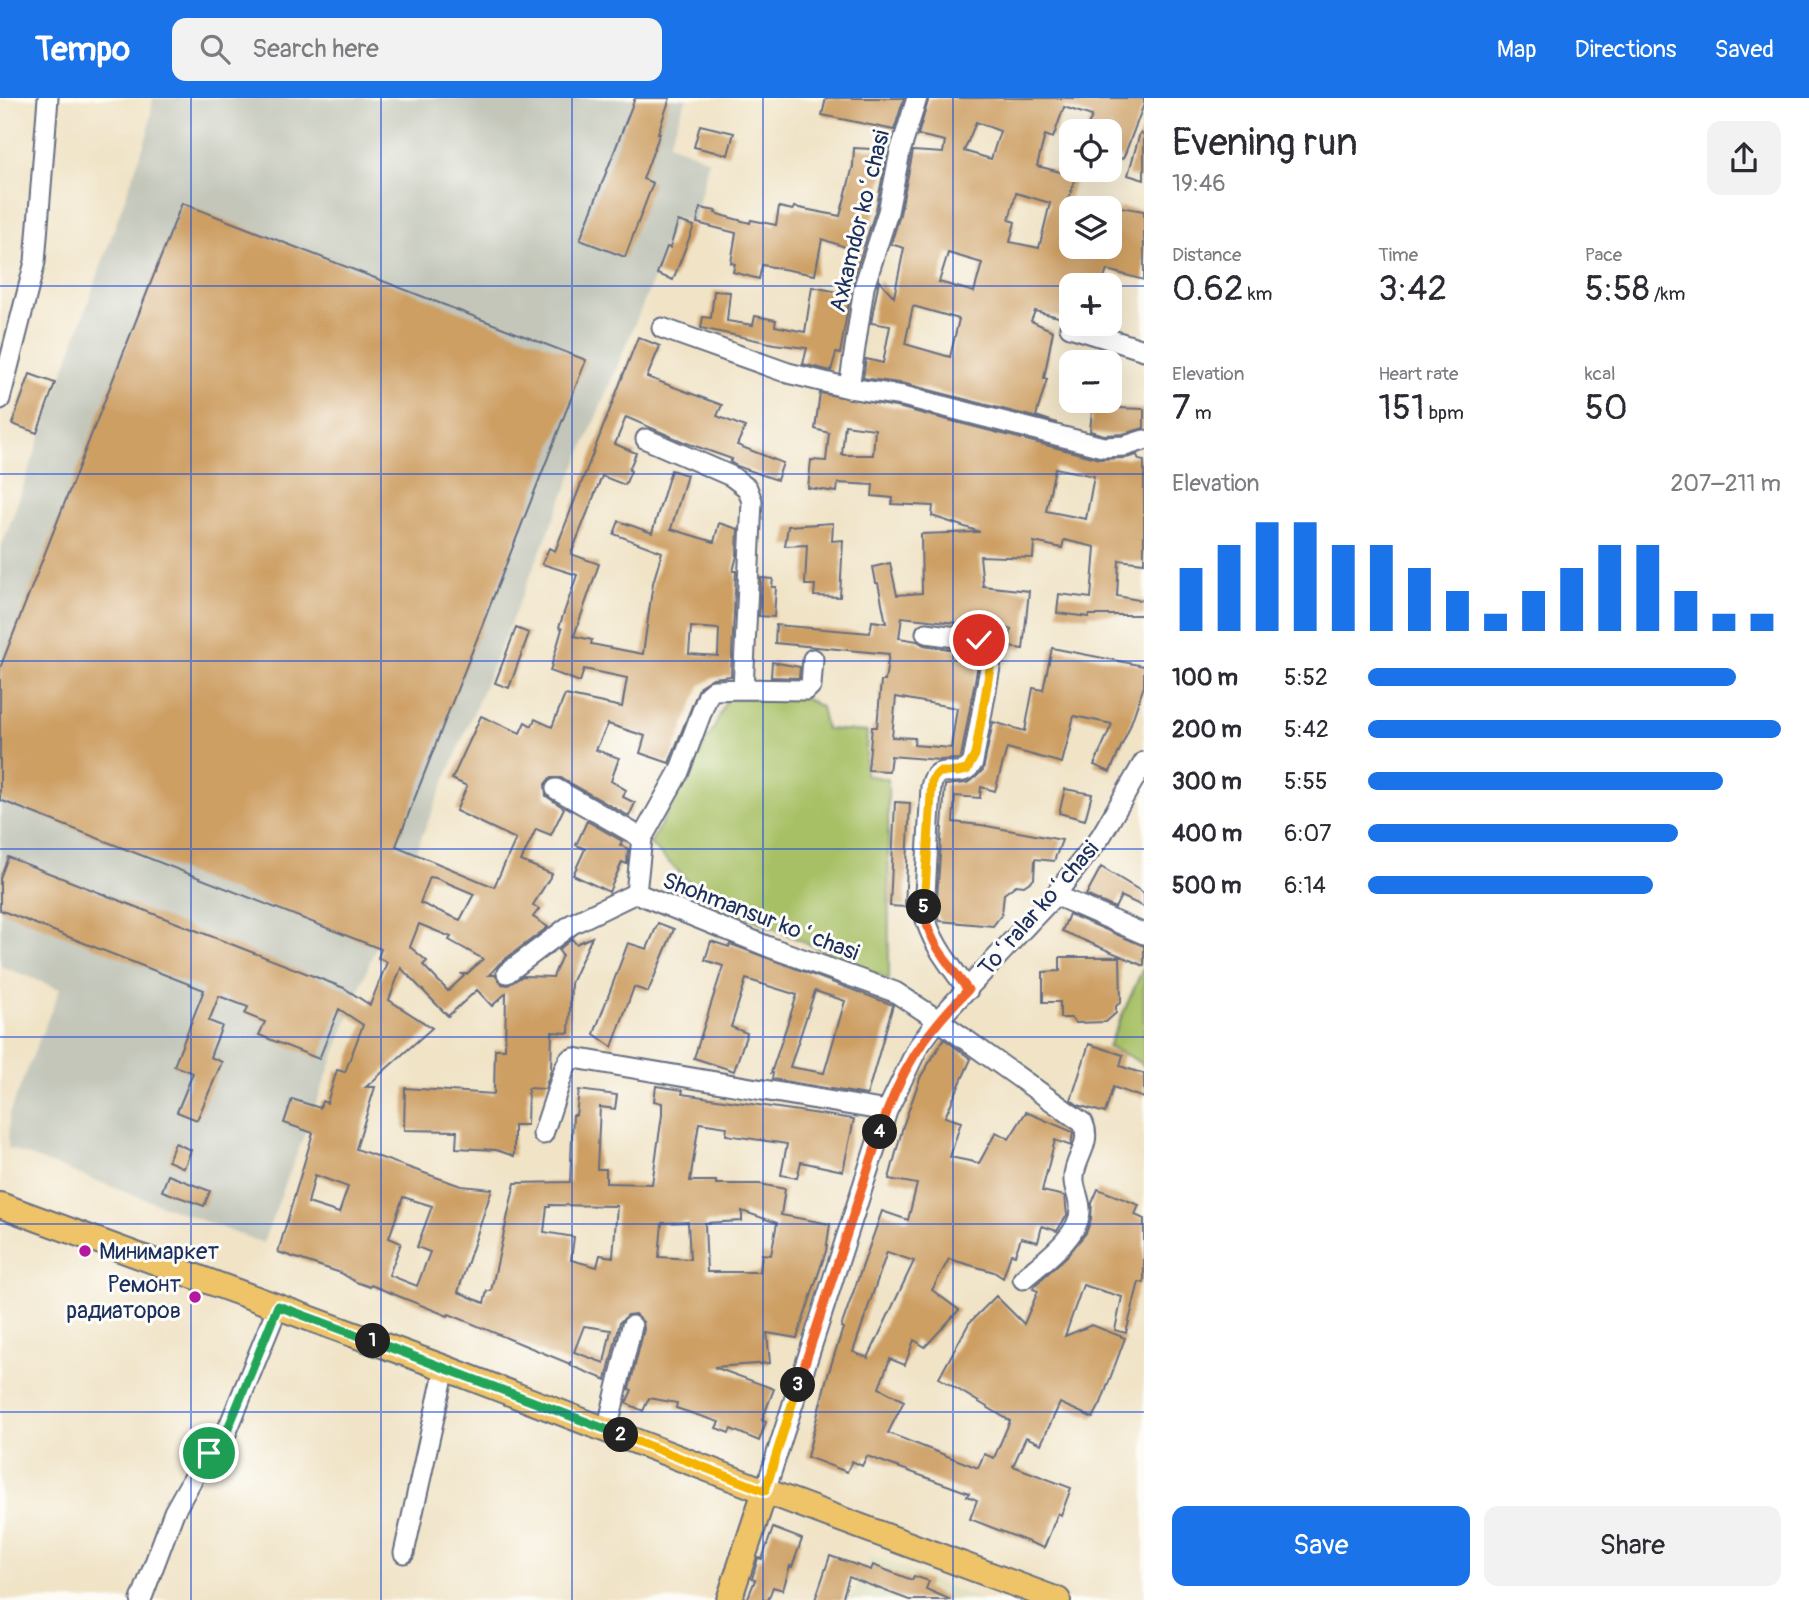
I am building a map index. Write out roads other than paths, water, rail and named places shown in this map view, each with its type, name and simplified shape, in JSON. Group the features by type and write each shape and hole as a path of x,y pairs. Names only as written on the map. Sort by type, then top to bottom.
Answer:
{"main road":[{"path":"0,1205 445,1368 1058,1600"},
{"name":"Toʻralar koʻchasi","path":"729,1600 765,1491"}],"street":[{"path":"0,399 35,262 48,98"},
{"name":"Axkamdor koʻchasi","path":"849,388 864,287 888,212 900,152 917,98"},
{"path":"662,328 788,373 849,388 903,396 1104,447 1125,446 1144,440"},
{"path":"1099,336 1144,350"},
{"path":"646,439 731,476 751,494 743,689 806,690 811,685 813,659"},
{"path":"926,633 979,640 987,643 993,651 973,762 970,768 962,772 939,772 934,775 931,787 924,912 927,928 939,950 968,990"},
{"name":"Shohmansur koʻchasi","path":"743,689 714,690 708,695 679,772 642,838 636,893 769,947 895,992 1077,1118 1084,1127 1086,1139 1074,1178 1074,1187 1081,1206 1077,1222 1068,1238 1023,1279"},
{"name":"Toʻralar koʻchasi","path":"765,1491 887,1111 918,1047 938,1020 1055,895 1101,836 1144,764"},
{"path":"556,789 642,838"},
{"path":"507,974 572,924 636,893"},
{"path":"1055,895 1144,934"},
{"path":"543,1134 564,1070 569,1060 574,1058 887,1111"},
{"path":"141,1600 174,1512 198,1469 225,1436 278,1306"},
{"path":"607,1430 632,1326"},
{"path":"404,1553 445,1368"}],"place":[{"name":"Минимаркет","path":"85,1251"},
{"name":"Ремонт радиаторов","path":"195,1297"}]}
